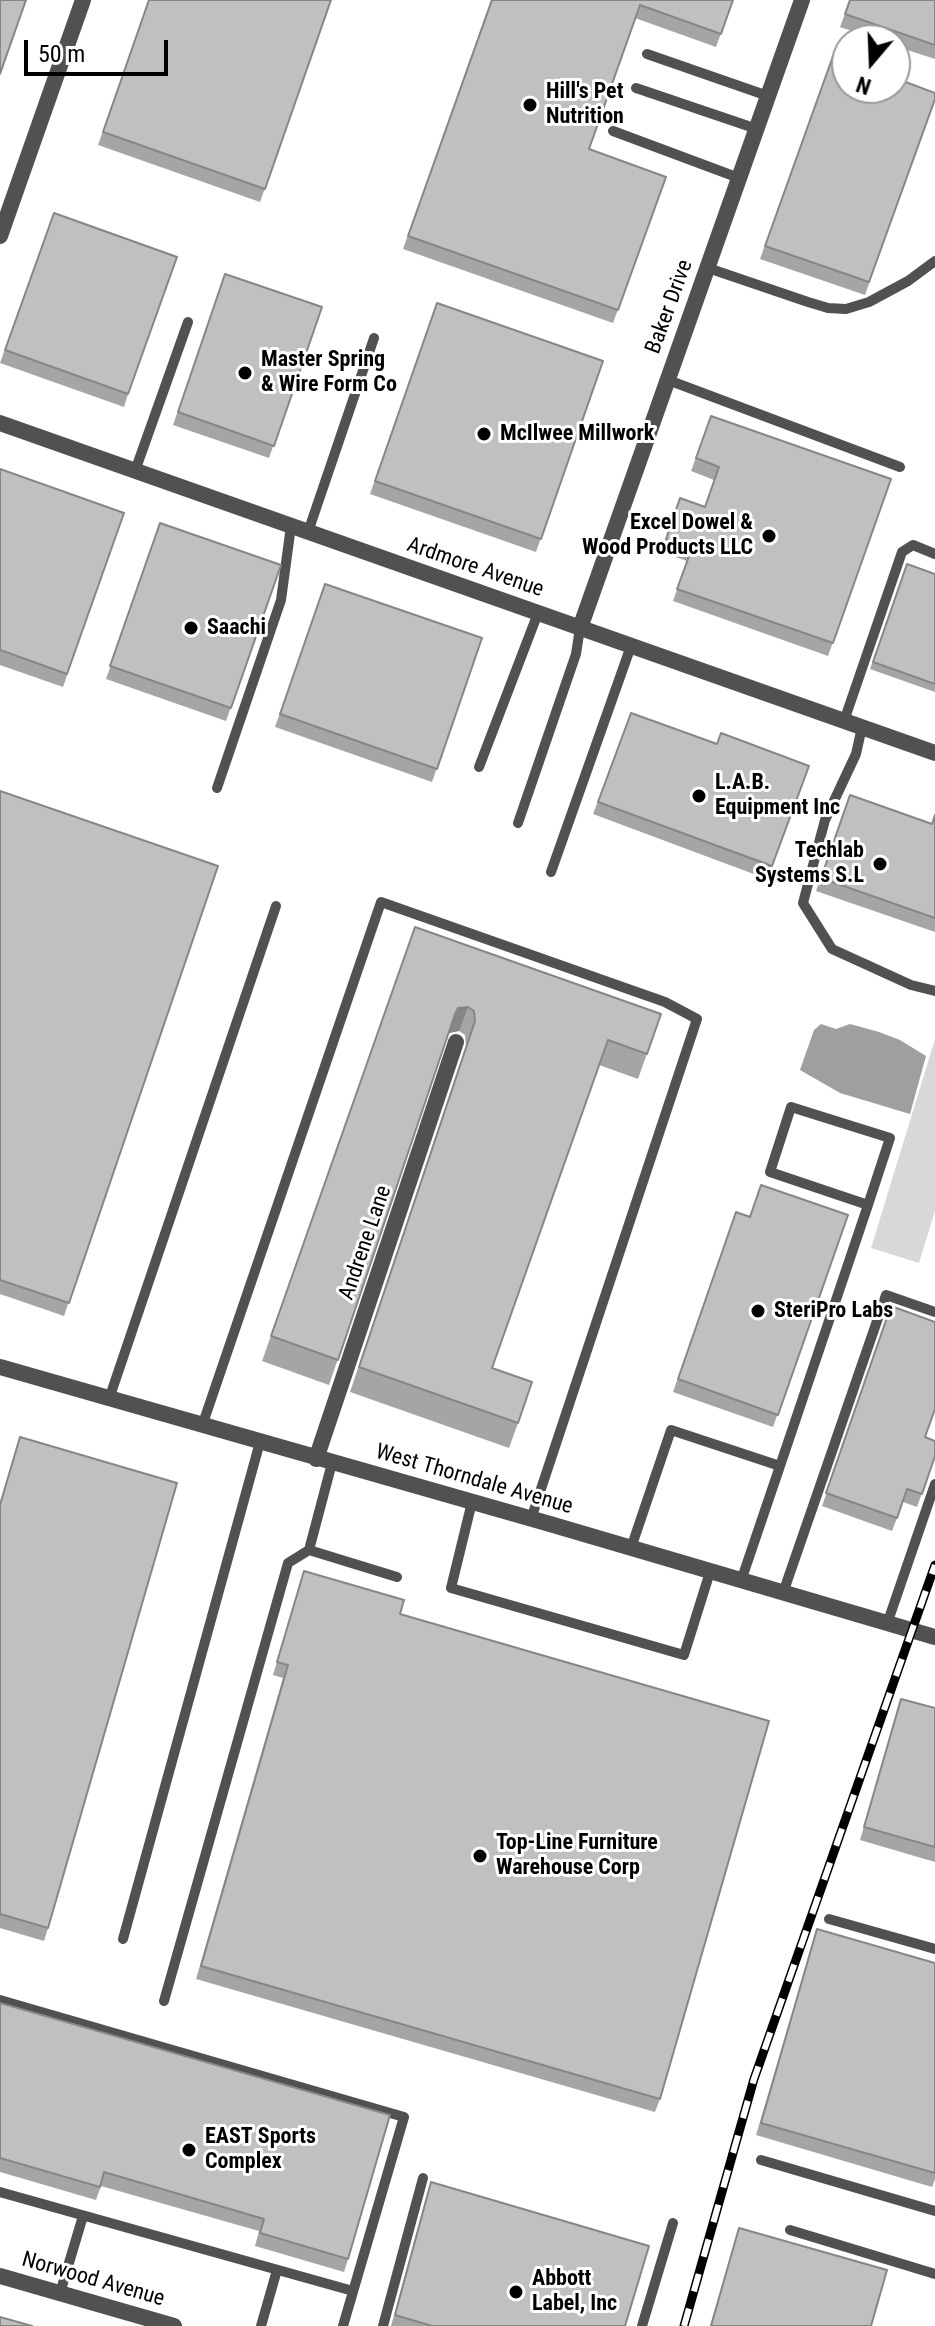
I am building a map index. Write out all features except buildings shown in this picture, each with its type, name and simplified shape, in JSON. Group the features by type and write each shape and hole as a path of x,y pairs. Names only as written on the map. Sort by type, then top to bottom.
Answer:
{"street":[{"path":"0,236 83,0"},
{"name":"Baker Drive","path":"580,628 802,0"},
{"name":"Ardmore Avenue","path":"0,423 935,753"},
{"name":"Andrene Lane","path":"324,1461 456,1042"},
{"name":"West Thorndale Avenue","path":"0,1367 935,1637"},
{"name":"Norwood Avenue","path":"0,2276 174,2326"}],"lane":[{"path":"647,54 768,96"},
{"path":"636,88 757,129"},
{"path":"613,131 739,178"},
{"path":"708,268 828,308 846,309 869,302 908,281 935,261"},
{"path":"135,471 188,322"},
{"path":"308,532 374,338"},
{"path":"668,380 900,467"},
{"path":"217,788 281,600 291,526"},
{"path":"844,721 902,552 913,545 935,554"},
{"path":"479,767 538,613"},
{"path":"518,823 576,654 580,628"},
{"path":"551,872 631,646"},
{"path":"862,727 856,754 825,820 803,903 832,949 911,985 935,991"},
{"path":"202,1426 381,902 665,1002 697,1019 531,1519"},
{"path":"109,1399 276,906"},
{"path":"741,1581 868,1205 890,1138 791,1107 770,1172 868,1205"},
{"path":"783,1593 886,1295 935,1312"},
{"path":"631,1548 671,1430 780,1466"},
{"path":"123,1939 260,1442"},
{"path":"164,2001 288,1563 309,1550 324,1461"},
{"path":"887,1624 935,1484"},
{"path":"472,1502 451,1588 684,1655 710,1572"},
{"path":"309,1550 397,1577"},
{"path":"829,1919 935,1949"},
{"path":"0,2000 404,2117 343,2326"},
{"path":"761,2160 935,2211"},
{"path":"383,2326 423,2178"},
{"path":"0,2192 353,2291"},
{"path":"60,2293 83,2216"},
{"path":"642,2326 673,2223"},
{"path":"790,2230 935,2274"},
{"path":"261,2326 277,2270"}],"shaded area":[{"path":"821,1024 836,1029 850,1024 879,1032 900,1040 926,1056 910,1114 840,1093 800,1070 814,1030"},
{"path":"935,1039 935,1211 919,1263 871,1248"}],"railway":[{"path":"684,2326 754,2079 935,1565"}],"place":[{"name":"Hill's Pet Nutrition","path":"530,105"},
{"name":"Master Spring & Wire Form Co","path":"245,373"},
{"name":"McIlwee Millwork","path":"484,434"},
{"name":"Excel Dowel & Wood Products LLC","path":"769,536"},
{"name":"Saachi","path":"191,628"},
{"name":"L.A.B. Equipment Inc","path":"699,796"},
{"name":"Techlab Systems S.L","path":"880,864"},
{"name":"SteriPro Labs","path":"758,1311"},
{"name":"Top-Line Furniture Warehouse Corp","path":"480,1856"},
{"name":"EAST Sports Complex","path":"189,2150"},
{"name":"Abbott Label, Inc","path":"516,2292"}]}
